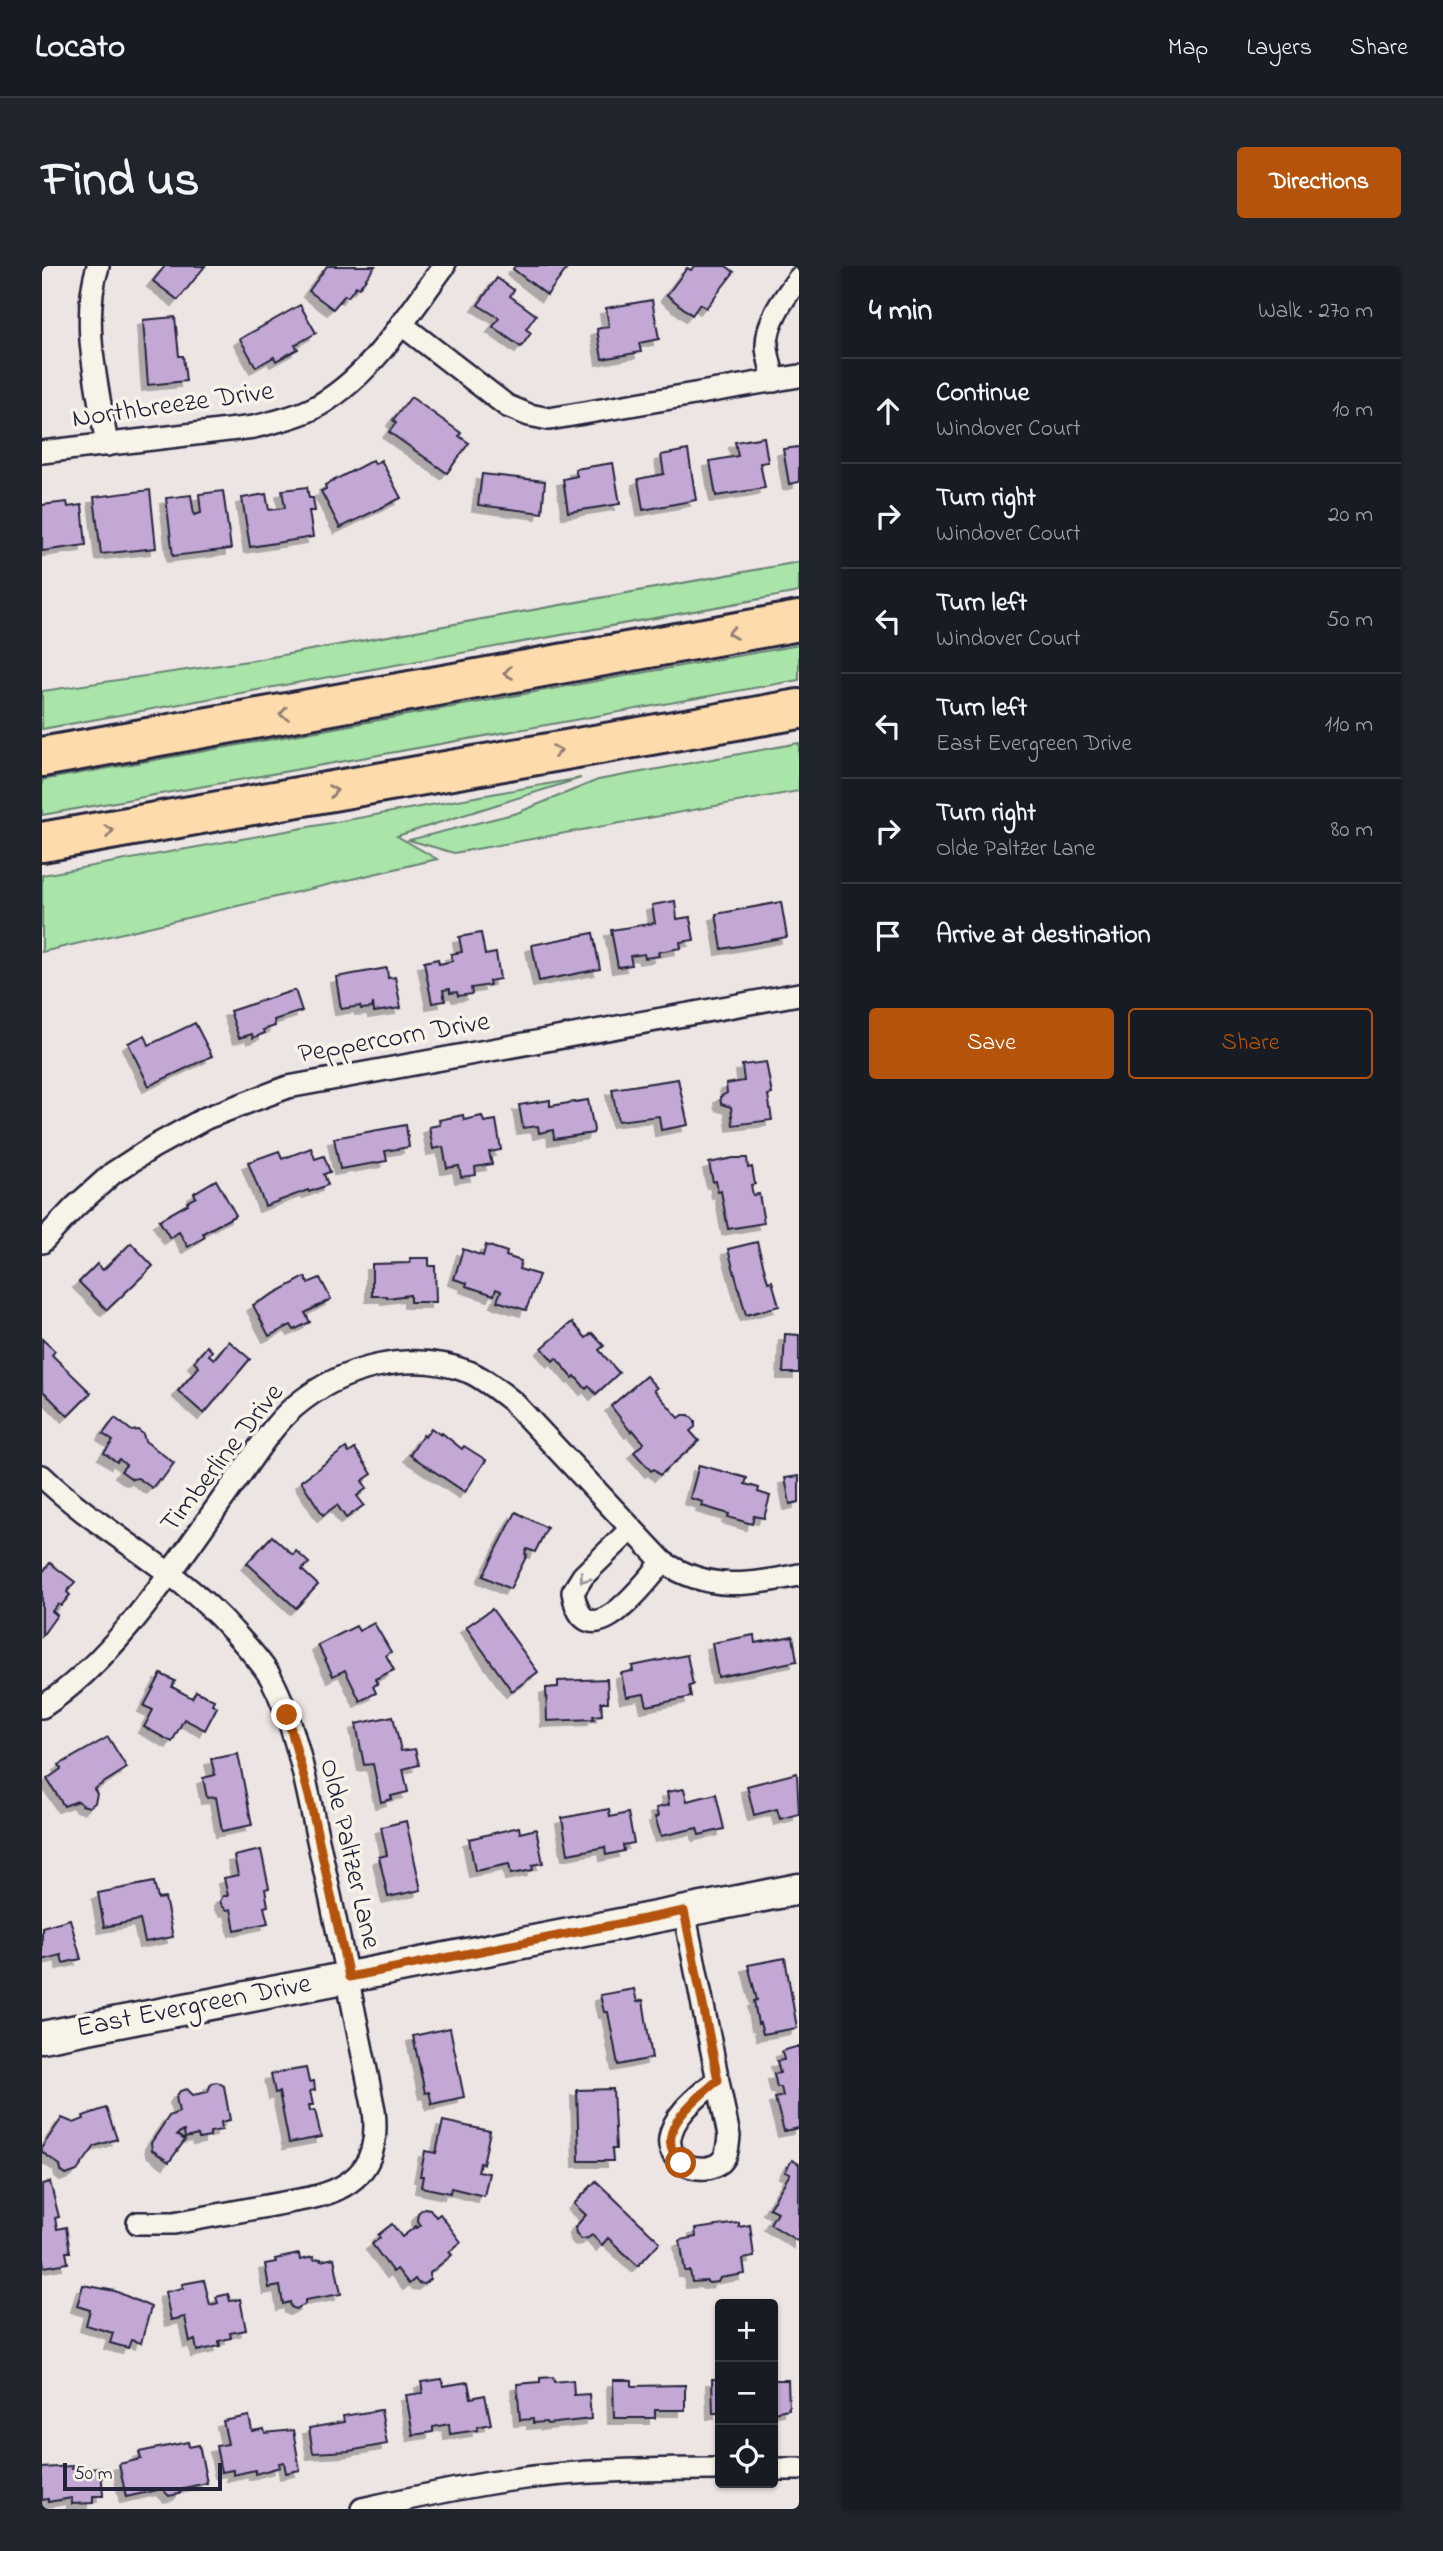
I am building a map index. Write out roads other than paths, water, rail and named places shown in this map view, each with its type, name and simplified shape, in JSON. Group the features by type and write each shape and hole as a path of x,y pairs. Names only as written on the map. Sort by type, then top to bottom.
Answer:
{"highway":[{"path":"42,757 799,621"},
{"path":"42,842 799,709"}],"street":[{"path":"98,266 91,287 89,316 107,445"},
{"name":"Northbreeze Drive","path":"42,452 254,427 312,409 340,391 362,372 444,266"},
{"path":"774,381 767,348 769,331 774,316 799,278"},
{"path":"401,324 507,406 549,419 799,376"},
{"name":"Peppercorn Drive","path":"42,1242 75,1207 113,1173 153,1147 206,1118 288,1087 799,994"},
{"name":"Timberline Drive","path":"42,1707 86,1673 128,1626 292,1408 322,1385 344,1375 401,1362 468,1372 490,1383 513,1402 663,1562 680,1573 701,1581 729,1585 759,1583 799,1575"},
{"name":"Olde Paltzer Lane","path":"42,1476 67,1500 204,1602 231,1629 270,1677 287,1715 309,1796 349,1977 376,2128 374,2147 358,2176 346,2186 328,2194 174,2224 138,2223"},
{"path":"631,1529 583,1576 573,1592 580,1614 600,1622 611,1617 624,1607 663,1562"},
{"name":"East Evergreen Drive","path":"42,2037 799,1889"},
{"path":"684,1911 718,2080"},
{"path":"362,2509 444,2491 551,2475 645,2469 715,2469"},
{"path":"778,2469 799,2469"}]}
